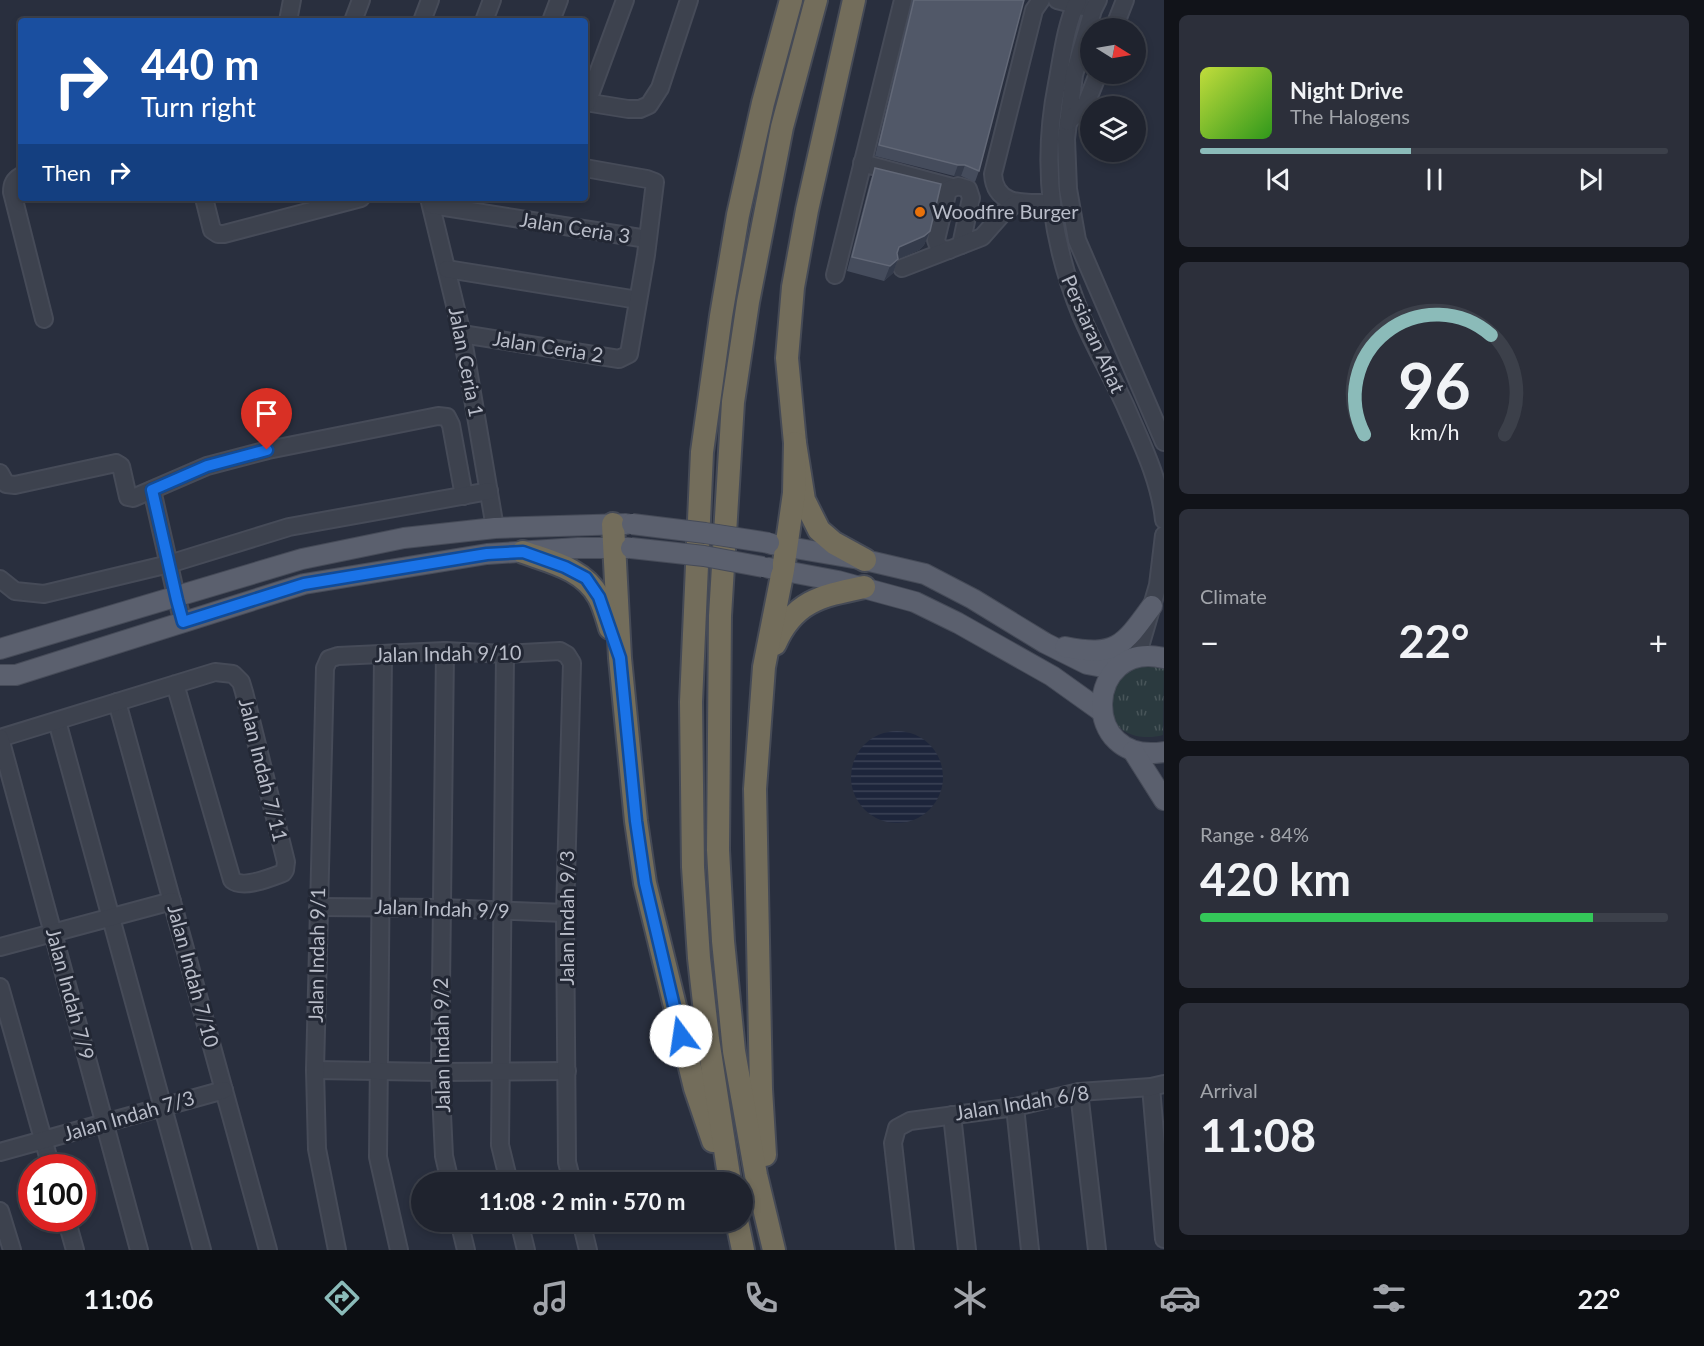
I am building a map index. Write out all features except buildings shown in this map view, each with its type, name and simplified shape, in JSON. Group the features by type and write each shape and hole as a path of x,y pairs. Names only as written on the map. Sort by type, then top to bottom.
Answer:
{"highway":[{"path":"728,1172 708,1039 699,958 693,867 691,702 702,452 738,215 763,103 790,0"},
{"path":"774,1250 756,1175 735,1051 723,940 718,838 720,616 733,402 747,313 782,127 816,0"},
{"path":"854,0 807,210 793,287 787,358 795,443 804,500 819,530 834,543 865,560"},
{"path":"764,1208 765,1162 755,789 773,569 794,493 795,443"},
{"path":"622,524 620,658 636,821 645,883 695,1088 725,1172"},
{"path":"523,552 565,567 586,578 599,597 620,658"},
{"path":"764,667 783,626 805,604 827,594 864,587"},
{"path":"739,1232 742,1250"}],"main road":[{"path":"0,649 302,559 404,538 495,528 622,524 705,533 778,545 865,560 926,574 973,598 1045,643 1087,664 1102,667 1153,656 1164,658"},
{"path":"0,675 16,675 304,584 487,554 622,548 704,556 864,587 915,602 958,623 1052,676 1101,711"},
{"path":"1045,643 1086,651 1106,651 1132,634 1152,606"},
{"path":"1130,660 1112,673 1105,684 1101,698 1101,711 1105,724 1121,745 1133,751 1148,754 1164,752"},
{"path":"1133,751 1164,800"}],"street":[{"path":"289,18 292,0"},
{"path":"354,18 361,0"},
{"path":"423,18 430,0"},
{"path":"485,18 492,0"},
{"path":"552,18 559,0"},
{"path":"588,97 625,0"},
{"path":"588,102 628,109 640,109 649,105 660,88 689,0"},
{"path":"835,275 903,0"},
{"path":"1057,0 1096,5"},
{"path":"1118,18 1125,0"},
{"name":"Persiaran Afiat","path":"1077,2 1055,96 1048,148 1050,203 1060,255 1082,315 1142,445 1161,495 1164,515"},
{"path":"1036,3 993,174 998,192 1005,198 1017,203 1050,203"},
{"name":"Persiaran Afiat","path":"1096,5 1074,75 1066,139 1068,189 1077,240 1164,442"},
{"path":"1068,122 1086,104 1094,84"},
{"path":"862,164 953,187 965,187 971,193"},
{"path":"447,269 638,300 655,182 588,169"},
{"path":"18,178 12,185 12,192 44,319"},
{"path":"971,193 994,184"},
{"path":"953,187 948,190 936,240 939,248 955,248"},
{"path":"955,248 971,193"},
{"path":"205,201 212,230 218,234 224,234 350,201"},
{"name":"Jalan Ceria 3","path":"431,201 647,239"},
{"name":"Jalan Ceria 1","path":"431,201 462,334 495,528"},
{"path":"902,268 982,237 1004,212 1017,203"},
{"name":"Jalan Ceria 2","path":"462,334 619,358 626,357 630,350 638,300"},
{"path":"0,475 6,483 15,484 116,463 121,466 128,497 133,498 207,466 267,450 438,416 447,417 451,425 464,496"},
{"path":"152,490 183,622"},
{"path":"0,579 15,591 44,594 169,564 289,527 489,491"},
{"path":"1130,660 1158,585 1164,535"},
{"name":"Jalan Indah 9/10","path":"329,659 338,656 445,651 505,654 560,651 567,655"},
{"name":"Jalan Indah 9/2","path":"445,651 440,1072 444,1156 448,1172"},
{"path":"382,654 378,1157 399,1250"},
{"path":"505,654 500,1145 507,1172"},
{"name":"Jalan Indah 9/3","path":"567,655 572,663 565,913 567,1162 570,1172"},
{"name":"Jalan Indah 9/1","path":"329,659 325,668 315,1070 317,1149 337,1250"},
{"name":"Jalan Indah 7/11","path":"215,672 233,674 241,682 286,862 285,870 279,874 242,884 232,880 175,684 215,672"},
{"path":"0,738 175,684"},
{"name":"Jalan Indah 7/10","path":"117,702 268,1250"},
{"path":"57,721 202,1250"},
{"name":"Jalan Indah 7/9","path":"0,738 139,1250"},
{"path":"0,947 172,901"},
{"name":"Jalan Indah 9/9","path":"318,907 441,908 565,913"},
{"path":"0,987 48,1154"},
{"path":"315,1070 567,1071"},
{"path":"1157,1085 1164,1239"},
{"name":"Jalan Indah 6/8","path":"905,1250 893,1143 897,1128 910,1120 1015,1107 1079,1092 1157,1085"},
{"name":"Jalan Indah 7/3","path":"0,1152 224,1090"},
{"path":"1079,1092 1097,1250"},
{"path":"1015,1107 1030,1250"},
{"path":"952,1115 967,1250"},
{"path":"0,1211 12,1250"},
{"path":"70,1232 75,1250"},
{"path":"462,1232 466,1250"},
{"path":"522,1232 526,1250"},
{"path":"584,1232 588,1250"}],"green space":[{"path":"1136,665 1164,668 1163,735 1141,737 1133,735 1120,728 1112,715 1111,695 1114,684 1119,677"}],"water":[{"path":"888,731 906,731 923,738 936,751 943,768 943,786 936,803 923,816 906,823 888,823 871,816 858,803 851,786 851,768 858,751 871,738"}],"place":[{"name":"Woodfire Burger","path":"920,212"}],"route":[{"path":"267,450 207,466 152,490 183,622 304,584 487,554 523,552 565,567 586,578 599,597 620,658 636,821 645,883 681,1036"}]}
